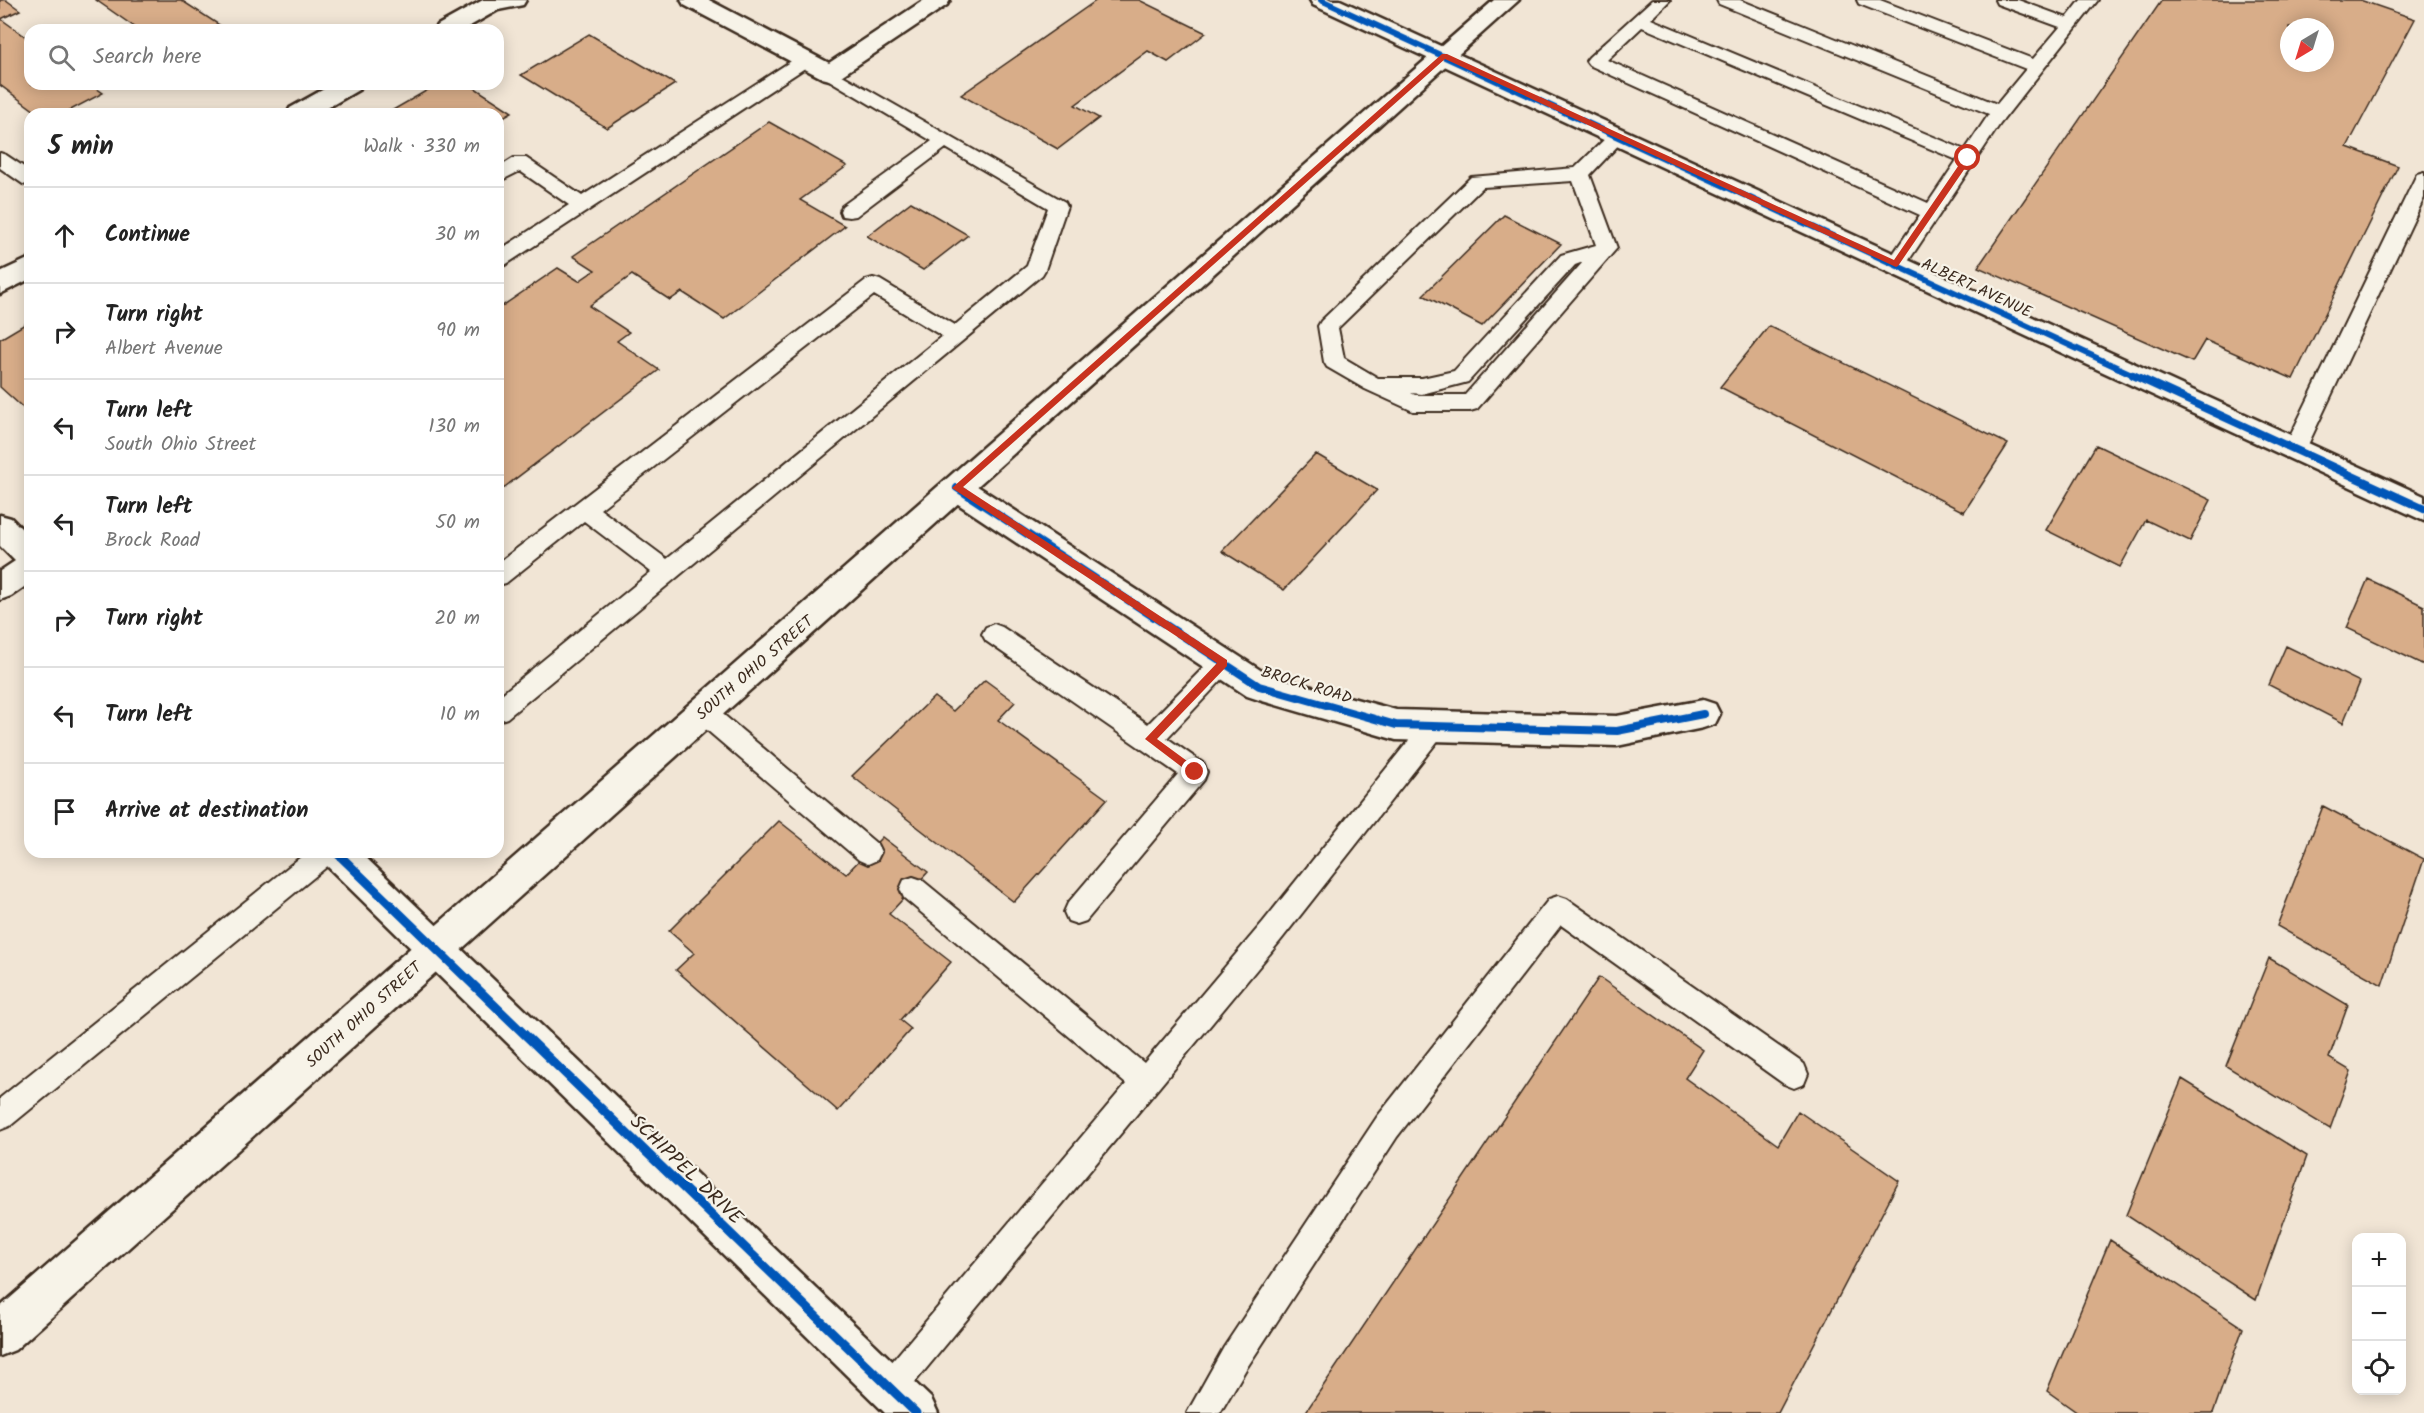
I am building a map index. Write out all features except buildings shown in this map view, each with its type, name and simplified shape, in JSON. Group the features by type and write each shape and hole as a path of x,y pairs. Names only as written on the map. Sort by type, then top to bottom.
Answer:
{"street":[{"path":"457,24 491,5 515,0"},
{"path":"692,0 830,73 939,0"},
{"name":"ALBERT AVENUE","path":"1321,0 2424,509"},
{"name":"SOUTH OHIO STREET","path":"0,1335 1508,0"},
{"path":"309,108 341,90"},
{"path":"0,284 24,270"},
{"name":"BROCK ROAD","path":"957,488 1259,686 1396,725 1617,731 1703,714"},
{"path":"0,527 24,550"},
{"path":"0,587 24,571"},
{"name":"SCHIPPEL DRIVE","path":"342,858 903,1400"}],"lane":[{"path":"1662,0 1595,61 1931,212"},
{"path":"1725,0 2000,112"},
{"path":"1865,0 2037,67"},
{"path":"2003,0 2070,25"},
{"path":"1896,264 2000,112 2090,0"},
{"path":"1639,20 1968,158"},
{"path":"504,256 805,60"},
{"path":"504,706 1035,270 1058,206 830,73"},
{"path":"1607,248 1470,403 1413,403 1372,384 1334,362 1328,326 1478,181 1580,174 1618,136"},
{"path":"849,211 945,140"},
{"path":"0,159 24,176"},
{"path":"504,172 520,162 582,206"},
{"path":"1580,174 1607,248"},
{"path":"2295,449 2424,178"},
{"path":"1372,384 1422,386 1461,377 1568,260 1607,248"},
{"path":"504,571 873,285 956,335"},
{"path":"584,508 667,572"},
{"path":"994,634 1195,772 1077,912"},
{"path":"1150,739 1224,663"},
{"path":"703,712 868,852"},
{"path":"903,1400 1146,1082 1272,931 1435,726"},
{"path":"0,1116 319,858"},
{"path":"913,889 1146,1082"},
{"path":"1203,1413 1235,1358 1387,1127 1558,908 1794,1074"}],"cycle path":[{"path":"1321,0 2424,509"},
{"path":"957,488 1259,686 1396,725 1617,731 1703,714"},
{"path":"342,858 916,1413"}],"route":[{"path":"1195,772 1150,739 1224,663 957,488 1444,56 1896,264 1968,158"}]}
